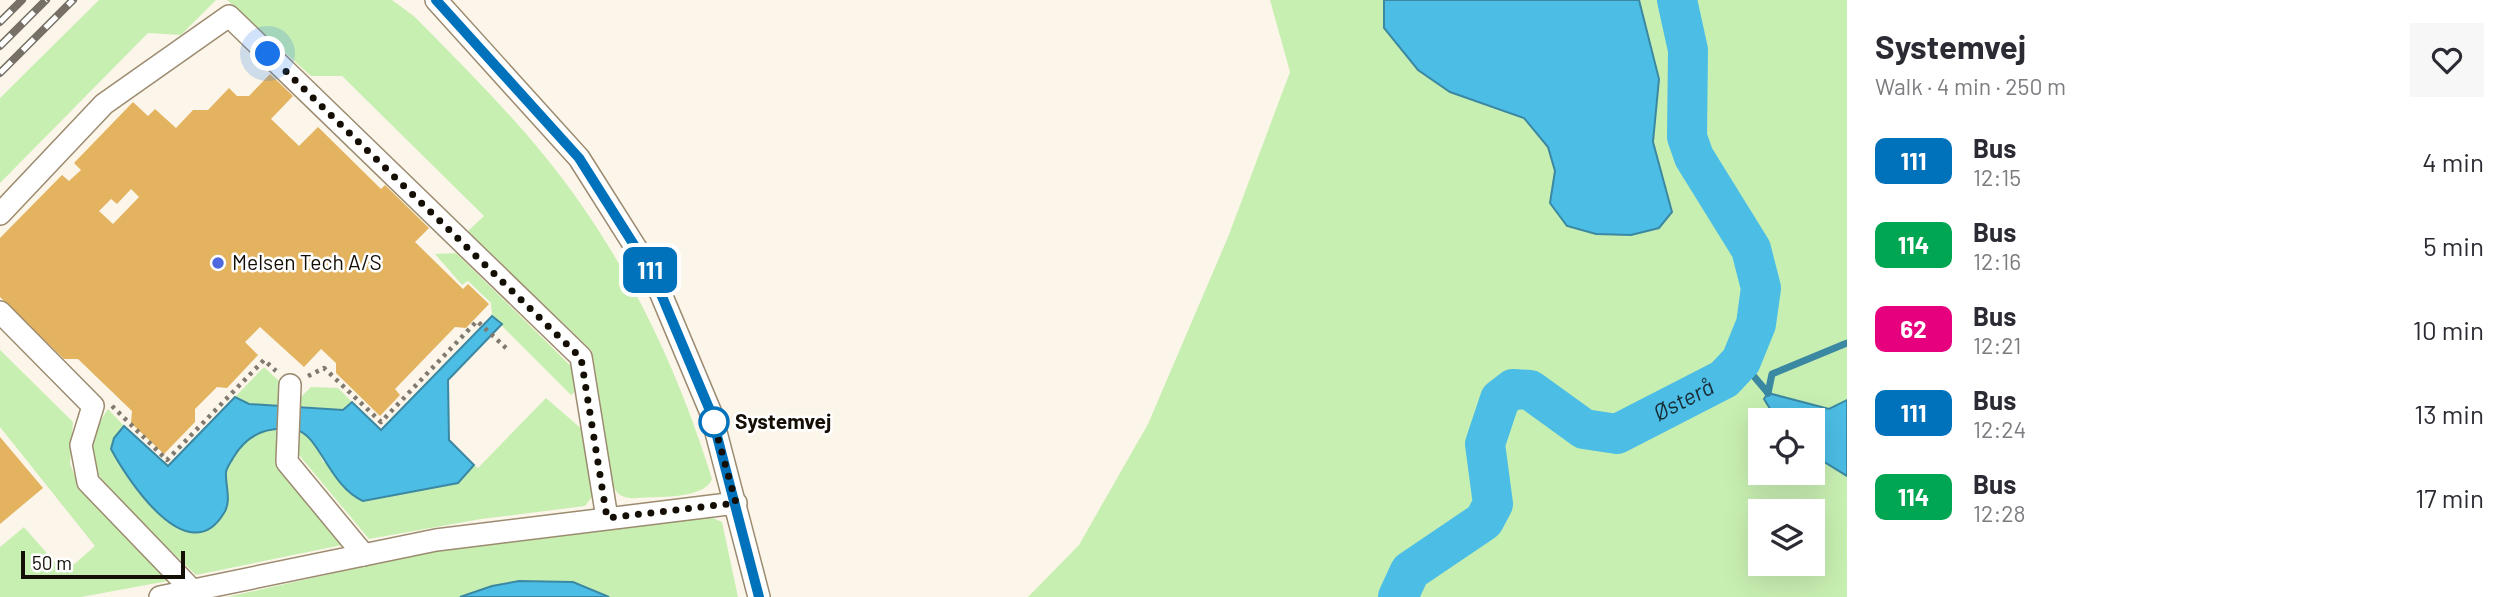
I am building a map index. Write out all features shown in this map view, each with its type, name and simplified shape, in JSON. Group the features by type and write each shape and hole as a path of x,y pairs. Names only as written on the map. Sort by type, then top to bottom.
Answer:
{"street":[{"path":"436,0 579,158 653,275 711,413 759,597"},
{"path":"0,214 104,104 229,16 581,358 607,518"},
{"path":"0,312 93,406 81,445 88,482 192,590"},
{"path":"289,393 287,462 364,555"},
{"path":"160,597 436,540 736,503"}],"path":[{"path":"481,324 506,348"}],"green space":[{"path":"99,0 216,0 181,35 148,33 0,183 0,98"},
{"path":"227,0 392,0 415,17 528,136 597,228 643,308 681,392 712,479 707,486 690,494 667,497 629,498 617,492 613,485 592,351 468,231 484,216 342,76 311,76"},
{"path":"1270,0 1847,0 1847,597 1028,597 1079,545 1148,424 1228,237 1290,72"},
{"path":"456,253 574,369 576,391 571,395 492,316 491,303 468,281 462,285 435,254"},
{"path":"0,350 73,422 70,464 81,491 168,581 81,597 0,597 0,547 24,527 64,573 95,546 0,427"},
{"path":"264,367 279,381 279,405 249,404 235,397"},
{"path":"311,387 338,388 352,402 343,410 300,406 300,398"},
{"path":"546,398 584,431 594,494 585,506 481,519 369,539 299,455 299,430 314,440 323,462 458,483 474,465 478,468"},
{"path":"108,409 124,426 114,438 122,469 145,498 228,498 226,472 233,454 253,436 277,429 277,465 342,545 196,575 112,494 96,470 93,442"},
{"path":"708,516 722,522 738,597 227,597 427,552"}],"water":[{"path":"1384,0 1639,0 1659,79 1653,142 1672,212 1659,228 1631,235 1596,234 1567,226 1550,203 1555,171 1548,147 1524,118 1450,92 1418,70 1384,28"},
{"path":"492,316 502,324 448,380 449,440 474,465 458,483 363,501 341,484 304,434 296,430 267,430 245,443 228,466 228,503 224,513 209,529 193,533 177,527 160,515 130,480 111,449 114,438 124,426 168,466 235,397 249,404 343,410 352,402 381,430"},
{"path":"1768,393 1829,409 1847,400 1847,476 1825,462 1825,408 1770,408 1764,399"},
{"path":"519,581 573,582 609,597 460,597 492,586"}],"building":[{"name":"Melsen Tech A/S","path":"270,74 293,96 271,119 299,146 318,127 381,189 385,185 429,228 415,242 463,289 468,284 489,304 466,328 455,327 395,389 400,395 380,416 336,373 336,363 321,349 304,367 260,327 245,342 258,355 227,388 217,387 195,409 195,422 164,454 131,423 132,411 78,359 64,359 0,297 0,238 62,175 69,181 81,170 74,163 133,102 148,116 155,109 176,128 193,110 208,110 229,88 237,96 249,96","holes":["131,189 139,197 113,224 99,211 111,199 117,204"]},
{"path":"0,437 43,488 0,524"}],"waterway":[{"name":"Østerå","path":"1398,597 1410,571 1484,521 1493,504 1485,444 1500,399 1513,389 1530,390 1584,429 1617,434 1724,379 1741,361 1756,324 1761,288 1751,249 1694,157 1687,137 1688,50 1677,0"},
{"path":"1768,393 1772,374 1847,343"},
{"path":"1741,361 1768,393"}],"railway":[{"path":"0,22 22,0"},
{"path":"0,46 46,0"},
{"path":"0,73 73,0"}],"bus line":[{"name":"111","path":"436,0 447,8 579,158 653,275 711,413 759,597"}],"place":[{"name":"Melsen Tech A/S","path":"218,263"},
{"name":"Systemvej","path":"714,422"}],"route":[{"path":"268,54 581,358 607,518 736,503 711,413 714,422"}]}
